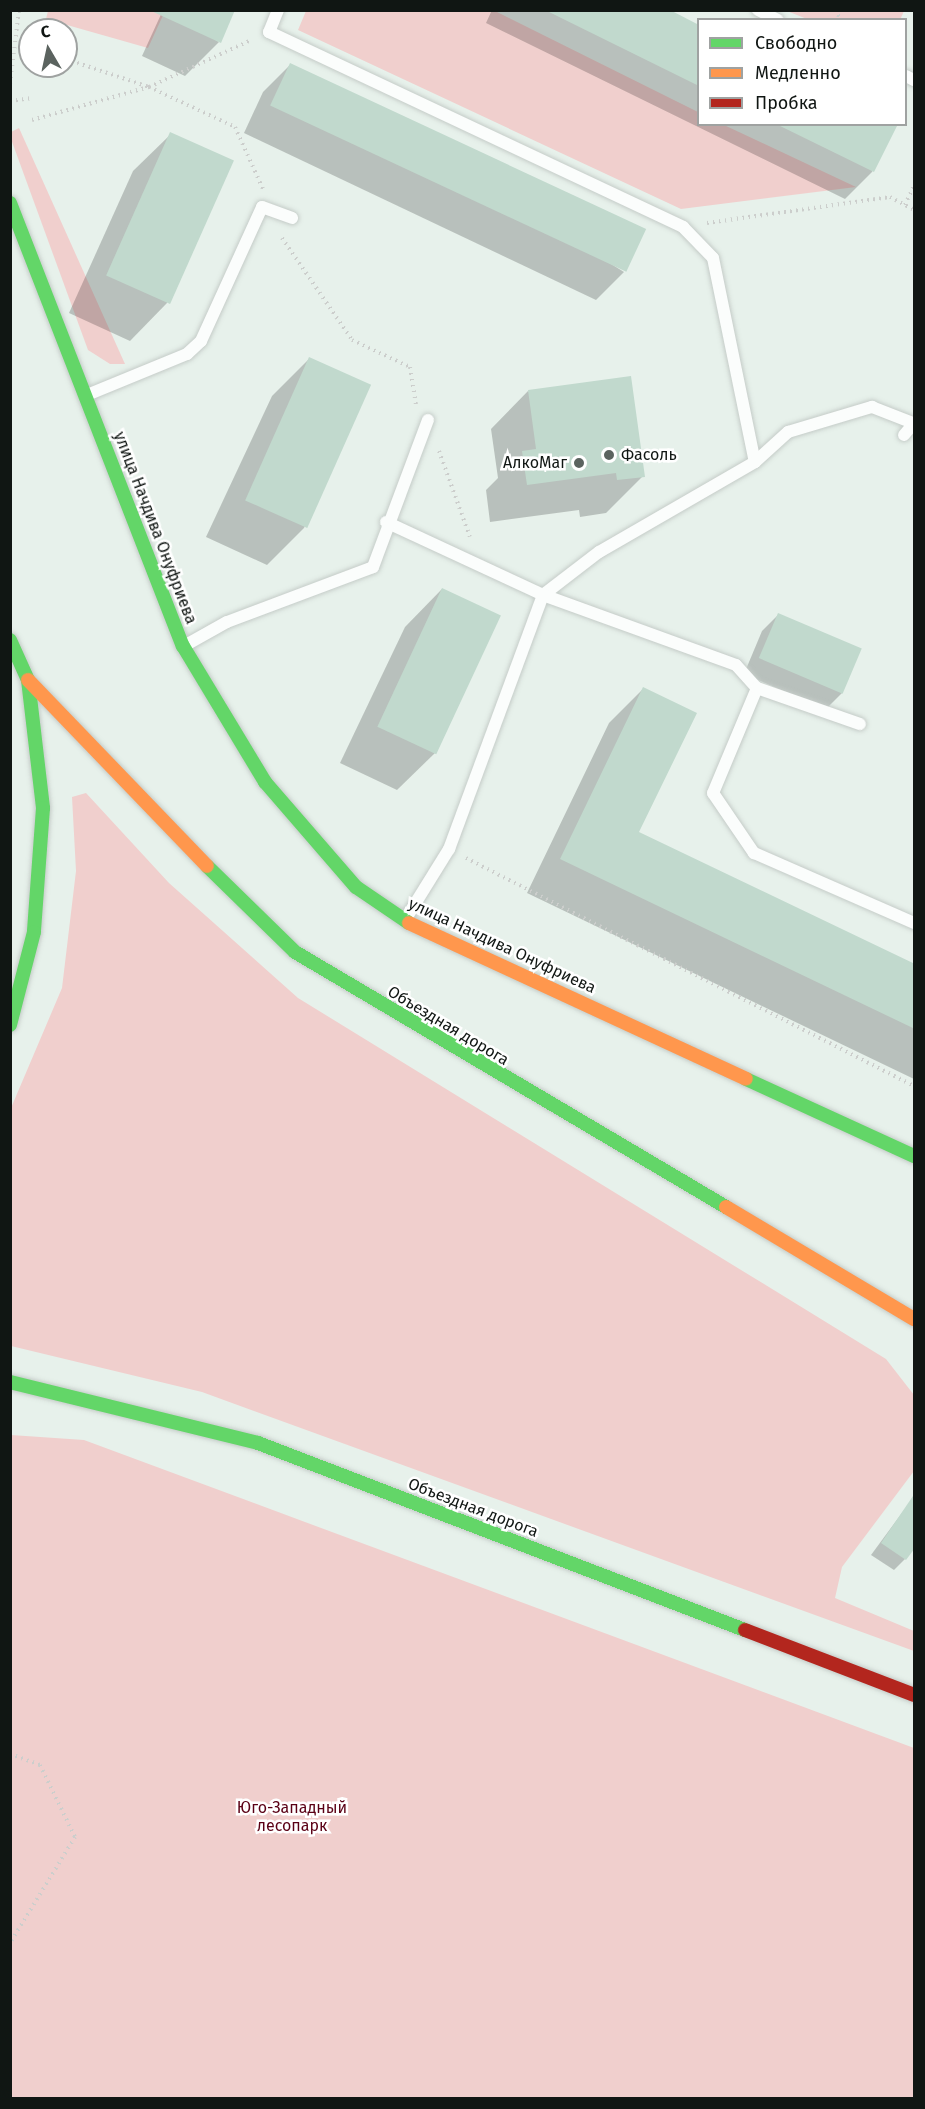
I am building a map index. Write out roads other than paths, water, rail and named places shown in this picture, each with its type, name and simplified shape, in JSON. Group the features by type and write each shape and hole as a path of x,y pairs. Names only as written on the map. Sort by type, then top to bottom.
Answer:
{"main road":[{"name":"улица Начдива Онуфриева","path":"10,203 87,395 135,533 183,646 265,782 356,887 405,921 915,1156"},
{"path":"10,640 28,680 43,808 42,874 22,994 10,1025"},
{"name":"Объездная дорога","path":"28,680 141,802 295,952 915,1319"},
{"name":"Объездная дорога","path":"10,1382 258,1443 915,1695"}],"lane":[{"path":"278,10 268,32 683,227 713,258 755,462"},
{"path":"758,10 774,18"},
{"path":"87,395 135,380 201,341 261,207 292,218"},
{"path":"405,921 449,849 543,595 599,552 755,462 788,432 872,407 914,423 904,435"},
{"path":"183,646 227,622 373,567 386,522 428,420"},
{"path":"386,522 543,595 736,665 757,688 860,724"},
{"path":"757,688 713,793 754,853 915,923"}],"place":[{"name":"Фасоль","path":"609,455"},
{"name":"АлкоМаг","path":"579,463"}],"park label":[{"name":"Юго-Западный лесопарк","path":"292,1817"}]}
